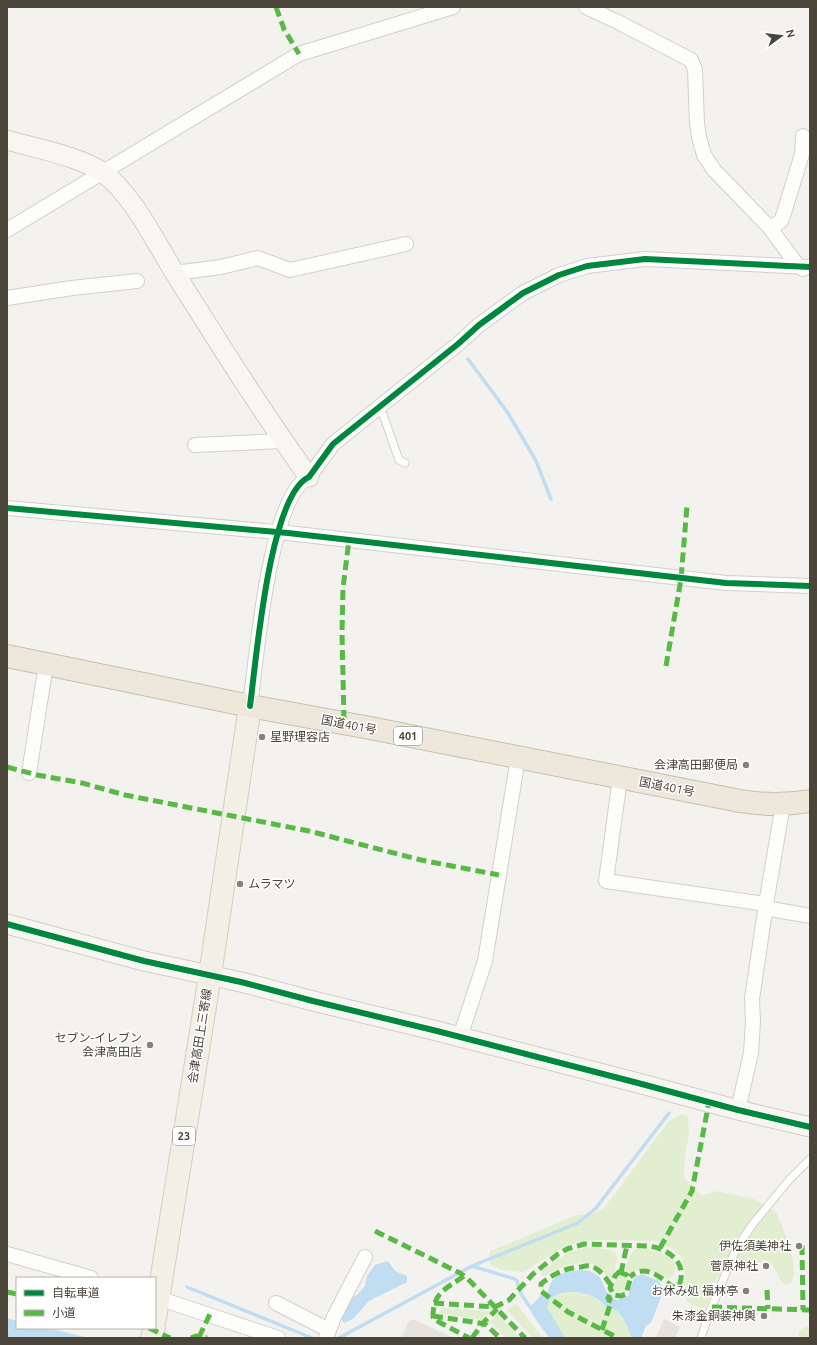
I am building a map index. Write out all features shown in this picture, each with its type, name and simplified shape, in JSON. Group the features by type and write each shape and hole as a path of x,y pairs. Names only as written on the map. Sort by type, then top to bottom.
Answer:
{"highway":[{"name":"国道401号","path":"7,656 250,706 370,728 740,801 758,804 783,804 810,801"}],"main road":[{"name":"会津高田上三寄線","path":"156,1305 210,975 250,706"}],"street":[{"path":"7,230 299,54 453,7"},
{"path":"586,7 690,60 695,70 697,123 704,155 714,170 770,228 810,274"},
{"path":"770,228 780,221 784,213 802,154 803,136"},
{"path":"7,140 73,158 92,166 103,172 121,190 143,220 174,273 282,440 309,478"},
{"path":"174,273 221,267 258,258 290,270 406,244"},
{"path":"250,706 264,598 277,532 287,506 303,480 309,478 333,444 458,344 479,325 523,293 559,275 587,266 645,259 804,266"},
{"path":"7,298 72,288 137,281"},
{"path":"195,445 282,440"},
{"path":"7,508 277,532 689,580 734,584 810,586"},
{"path":"29,773 46,664"},
{"path":"460,1037 485,961 518,758"},
{"path":"620,778 606,881 765,906 810,916"},
{"path":"738,1110 751,1053 753,1022 752,999 765,906 783,804"},
{"path":"7,924 144,961 210,975 460,1037 738,1110 810,1127"},
{"path":"7,1254 88,1277"},
{"path":"276,1303 328,1334 334,1317 365,1257"},
{"path":"156,1305 278,1338"}],"lane":[{"path":"380,406 399,460 405,463"},
{"path":"701,1338 710,1311 736,1249 752,1225 789,1180 810,1159"}],"green space":[{"path":"682,1114 688,1117 689,1134 685,1155 684,1177 702,1196 717,1191 754,1199 777,1213 793,1259 793,1277 790,1284 785,1285 781,1281 771,1262 764,1260 743,1269 721,1274 716,1279 705,1307 702,1308 691,1305 687,1301 683,1288 685,1277 682,1258 673,1249 657,1241 583,1241 565,1246 523,1272 501,1270 490,1264 489,1254 491,1251 574,1216 598,1212 604,1208 668,1122"},
{"path":"591,1247 612,1251 617,1255 613,1276 611,1278 609,1278 596,1266 588,1263 575,1263 542,1276 541,1274 543,1270 569,1252"},
{"path":"641,1247 663,1254 672,1259 675,1264 674,1274 668,1279 644,1269 639,1269 630,1274 626,1273 625,1270 630,1256 634,1250"},
{"path":"621,1275 627,1277 629,1281 626,1292 622,1295 617,1294 614,1289 616,1279"},
{"path":"564,1292 581,1293 594,1297 604,1305 613,1308 619,1313 629,1329 631,1338 565,1338 547,1307 549,1301 553,1297"},
{"path":"516,1303 543,1338 533,1338 507,1310"},
{"path":"441,1308 491,1311 483,1320 440,1314"},
{"path":"497,1314 520,1338 506,1338 490,1322"},
{"path":"805,1327 810,1327 810,1338 798,1338 799,1331"}],"shaded area":[{"path":"415,1319 454,1338 401,1338 409,1321"},
{"path":"664,1319 680,1327 675,1338 652,1338 657,1335"}],"water":[{"path":"388,1261 395,1271 407,1276 407,1282 369,1301 353,1319 344,1323 339,1316 345,1303 358,1294 365,1286 367,1276 375,1265"},
{"path":"581,1270 590,1271 600,1277 608,1295 617,1300 628,1296 634,1278 639,1275 644,1275 659,1281 663,1287 661,1297 651,1323 646,1326 641,1338 631,1338 625,1322 618,1312 594,1297 581,1293 566,1292 554,1296 549,1301 547,1307 565,1338 549,1338 533,1316 528,1303 532,1305 541,1295 548,1292 552,1281 556,1277 564,1273"},
{"path":"7,1318 16,1321 16,1329 52,1329 89,1338 7,1338"}],"waterway":[{"path":"468,359 508,413 536,461 551,499"},
{"path":"339,1338 472,1266 578,1223 596,1208 669,1113"},
{"path":"472,1266 515,1279 521,1294 530,1307"},
{"path":"187,1287 312,1338"}],"marked path":[{"path":"276,7 284,29 299,54"},
{"path":"666,666 681,579 687,506"},
{"path":"344,720 342,633 343,588 349,540"},
{"path":"7,767 37,775 82,783 125,795 309,831 421,860 499,875"},
{"path":"660,1248 692,1191 709,1102"},
{"path":"375,1231 460,1273 467,1278 525,1338"},
{"path":"434,1303 495,1307 509,1300 533,1274 558,1254 567,1249 584,1244 650,1246 670,1254 679,1264 681,1271 679,1286 673,1287 658,1276 647,1271 641,1271 630,1277"},
{"path":"621,1273 627,1245"},
{"path":"802,1245 803,1310"},
{"path":"611,1285 596,1268 587,1266 564,1270 555,1274 541,1284 541,1291 568,1312 618,1338"},
{"path":"619,1272 627,1275 630,1280 626,1294 621,1296 614,1295 610,1288 615,1276 619,1272"},
{"path":"464,1276 446,1288 438,1296 435,1302 433,1317 439,1322 469,1338"},
{"path":"767,1290 768,1309"},
{"path":"7,1292 16,1294"},
{"path":"602,1330 610,1305 608,1304 610,1299 608,1298 611,1292"},
{"path":"712,1307 810,1310"},
{"path":"472,1338 483,1323 497,1309"},
{"path":"199,1337 210,1314"},
{"path":"433,1316 485,1324 500,1338"},
{"path":"151,1329 170,1338"},
{"path":"191,1338 196,1336 207,1338"}],"cycle path":[{"path":"250,706 261,619 274,546 284,514 295,490 309,477 333,444 458,344 479,325 523,293 559,275 587,266 645,259 810,267"},
{"path":"7,508 288,533 726,583 810,586"},
{"path":"7,924 144,961 241,982 437,1031 738,1110 810,1127"}],"place":[{"name":"星野理容店","path":"262,737"},
{"name":"会津高田郵便局","path":"746,765"},
{"name":"ムラマツ","path":"240,884"},
{"name":"セブン-イレブン 会津高田店","path":"150,1045"},
{"name":"伊佐須美神社","path":"799,1246"},
{"name":"菅原神社","path":"766,1266"},
{"name":"お休み処 福林亭","path":"746,1291"},
{"name":"朱漆金銅装神輿","path":"764,1316"}]}
